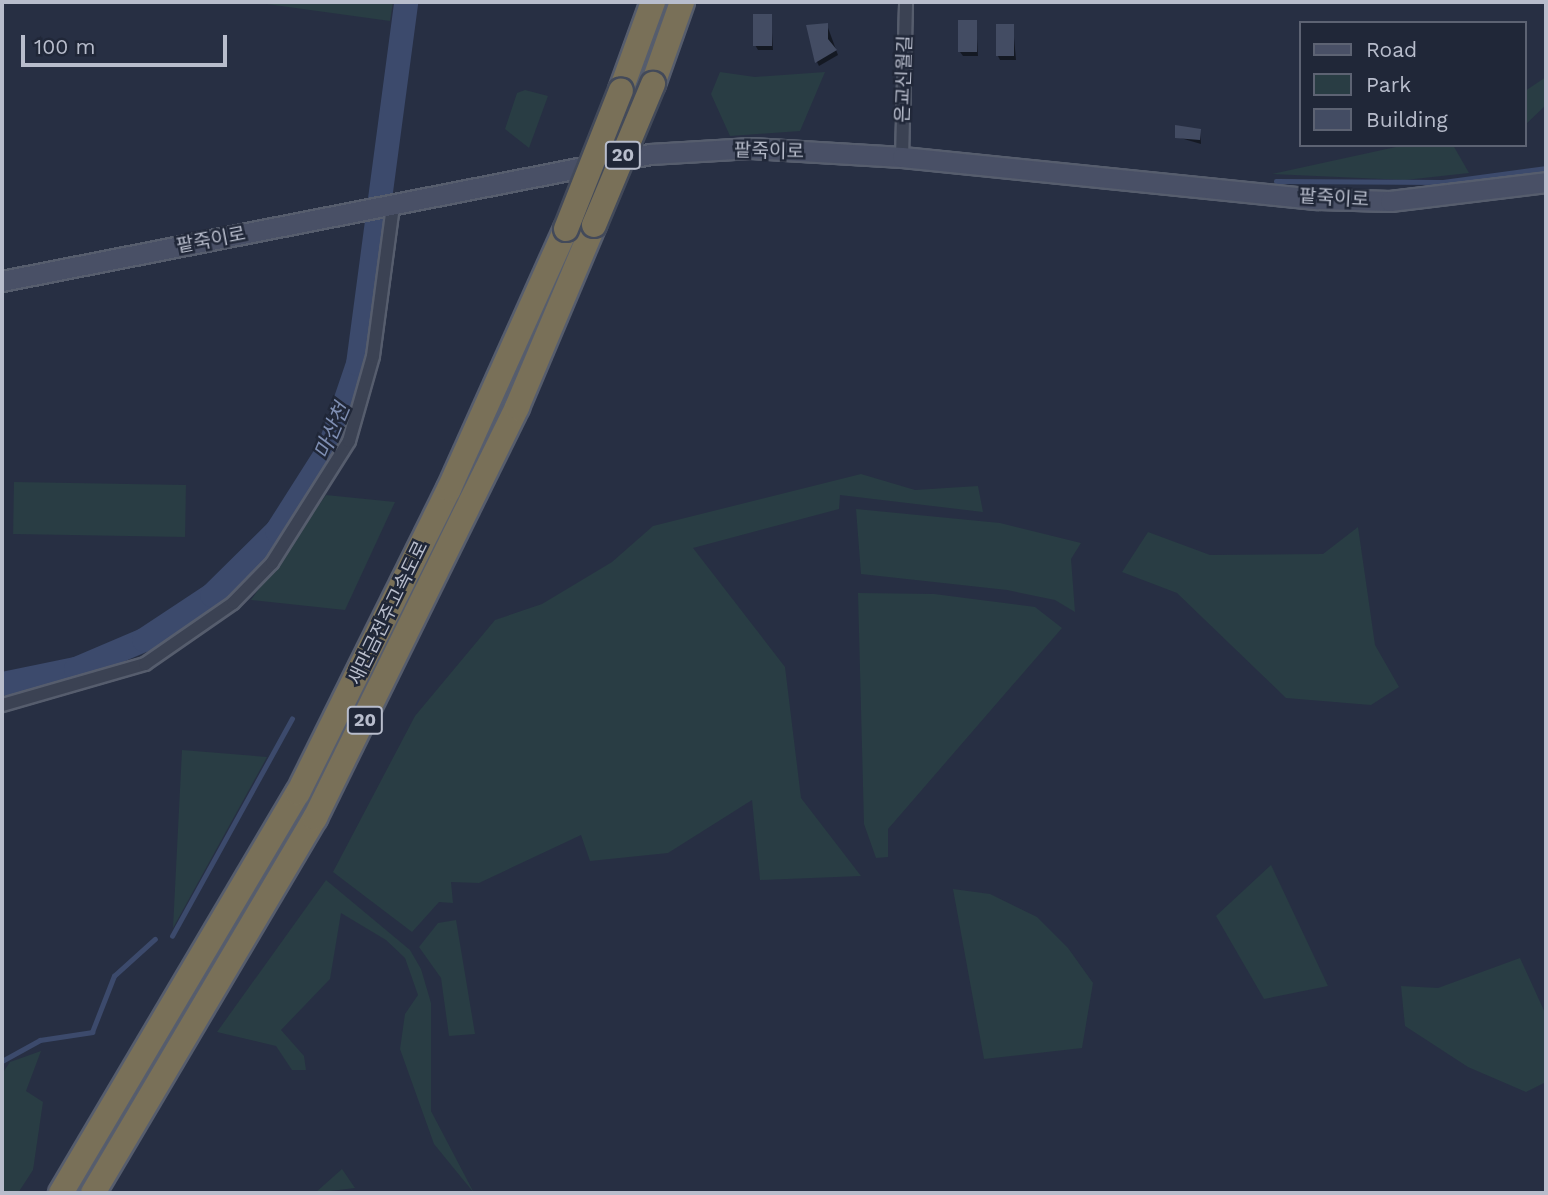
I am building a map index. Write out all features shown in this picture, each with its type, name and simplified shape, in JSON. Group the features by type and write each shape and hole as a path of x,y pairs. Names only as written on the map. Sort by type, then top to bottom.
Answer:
{"highway":[{"name":"새만금전주고속도로","path":"61,1193 298,793 449,489 566,229 653,2"},
{"name":"새만금전주고속도로","path":"93,1193 315,818 517,407 653,84 682,2"}],"street":[{"name":"은교신월길","path":"902,157 906,2"},
{"name":"팥죽이로","path":"2,281 650,154 751,148 902,157 1318,199 1390,201 1546,182"},
{"path":"2,705 145,664 233,603 272,563 349,441 373,356 391,206"}],"green space":[{"path":"253,2 393,2 390,21"},
{"path":"720,72 755,77 825,72 800,131 730,136 711,94"},
{"path":"1546,77 1546,105 1527,123 1527,90"},
{"path":"525,90 548,96 529,148 505,129 517,93"},
{"path":"1396,147 1454,147 1469,173 1405,180 1272,174"},
{"path":"861,474 915,490 978,486 983,512 840,495 839,509 693,548 785,667 801,798 861,876 760,880 752,800 668,853 590,861 581,835 479,883 451,882 453,903 439,902 412,932 333,872 415,716 495,620 542,604 612,562 653,526"},
{"path":"14,482 186,485 185,537 13,534"},
{"path":"326,495 395,502 345,610 251,600"},
{"path":"856,509 1000,523 1081,543 1071,559 1075,612 1055,600 1007,590 861,574"},
{"path":"1358,527 1375,645 1399,687 1371,705 1286,698 1177,593 1122,572 1148,532 1210,555 1323,554"},
{"path":"858,593 934,594 1035,607 1062,628 888,829 888,857 876,858 864,824"},
{"path":"182,750 267,757 173,928"},
{"path":"1271,865 1328,986 1264,999 1216,916"},
{"path":"326,880 410,950 421,969 431,1003 431,1111 474,1193 434,1144 400,1049 405,1014 418,995 405,958 386,940 341,913 330,979 281,1030 304,1056 306,1070 292,1070 276,1046 217,1032"},
{"path":"953,889 990,894 1037,917 1068,948 1093,983 1082,1048 984,1059"},
{"path":"456,920 475,1034 449,1036 441,978 419,947 438,923"},
{"path":"1520,958 1546,1015 1546,1082 1526,1092 1468,1067 1405,1026 1401,986 1438,988"},
{"path":"41,1051 26,1091 43,1102 33,1170 18,1193 2,1193 2,1074 10,1062"},
{"path":"342,1169 355,1188 315,1193"}],"building":[{"path":"753,14 772,14 772,46 753,46"},
{"path":"958,20 977,20 977,52 958,52"},
{"path":"828,23 828,39 837,50 815,63 806,25"},
{"path":"996,24 1014,24 1014,56 996,56"},
{"path":"1175,125 1201,129 1200,140 1175,138"}],"waterway":[{"name":"마산천","path":"2,684 76,669 144,640 212,595 277,531 329,449 358,364 406,2"},
{"path":"1276,181 1443,182 1546,168"},
{"path":"172,936 292,719"},
{"path":"2,1061 40,1040 92,1032 114,976 155,939"}]}
